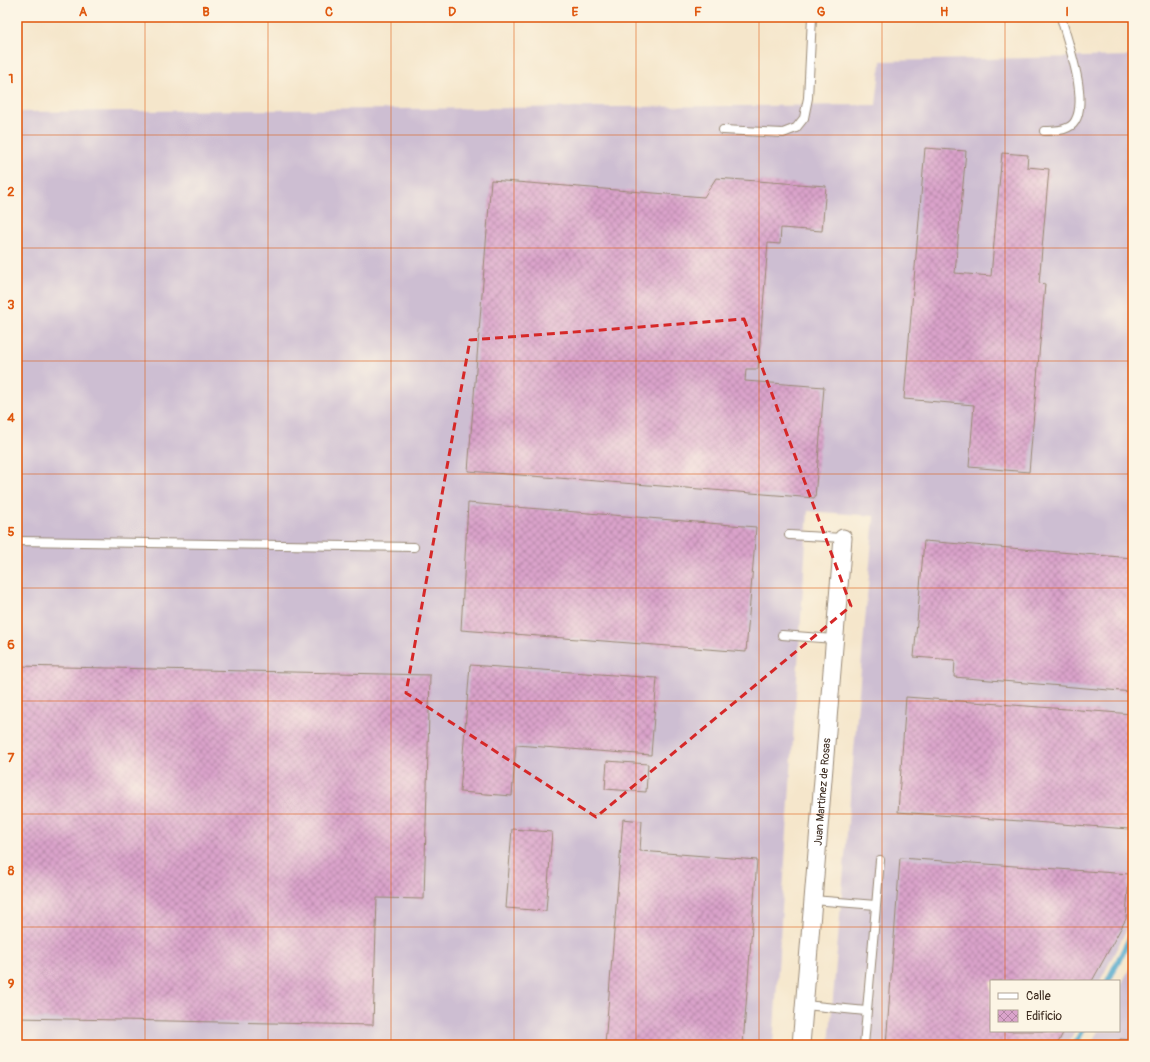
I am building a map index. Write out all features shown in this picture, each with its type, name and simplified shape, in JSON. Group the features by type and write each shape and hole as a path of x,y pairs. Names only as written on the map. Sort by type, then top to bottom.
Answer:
{"street":[{"name":"Juan Martinez de Rosas","path":"801,1045 843,538"}],"lane":[{"path":"723,130 783,133 796,128 804,118 808,98 812,17"},
{"path":"1044,131 1060,130 1072,125 1078,116 1080,96 1077,74 1061,17"},
{"path":"789,535 843,538"},
{"path":"17,541 414,547"},
{"path":"782,635 834,639"},
{"path":"864,1045 880,860"},
{"path":"813,900 876,905"},
{"path":"805,1005 866,1011"}],"highlighted area":[{"path":"744,319 851,606 596,817 406,693 470,340"}],"shaded area":[{"path":"1133,56 1133,917 1101,980 990,980 990,1032 1074,1032 1068,1045 829,1045 874,516 808,511 773,1045 17,1045 17,112 876,105 881,61"},
{"path":"1133,961 1133,1045 1090,1045 1097,1032 1120,1032 1120,987"}],"building":[{"path":"925,148 966,151 955,273 991,276 1002,153 1028,155 1027,167 1049,169 1039,283 1045,284 1029,472 969,467 974,405 904,399"},
{"path":"716,178 826,186 822,231 781,228 780,244 768,243 758,369 746,369 745,381 824,387 815,498 468,471 491,180 704,197"},
{"path":"468,503 756,527 746,652 461,630"},
{"path":"924,541 1133,558 1133,692 954,677 955,660 914,657"},
{"path":"470,665 657,678 651,755 516,745 512,796 460,792"},
{"path":"17,666 430,675 424,899 377,898 373,1025 17,1018"},
{"path":"906,697 1133,714 1133,799 1129,829 898,812"},
{"path":"607,761 648,764 646,792 605,789"},
{"path":"623,819 642,821 640,851 757,860 743,1045 605,1045"},
{"path":"512,829 552,832 546,911 506,908"},
{"path":"900,858 1129,874 1126,919 1093,980 990,980 990,1032 1064,1032 1057,1045 886,1045"},
{"path":"1120,1039 1133,1040 1133,1045 1120,1045"}],"waterway":[{"path":"1109,980 1133,932"},
{"path":"1075,1045 1082,1032"}]}
